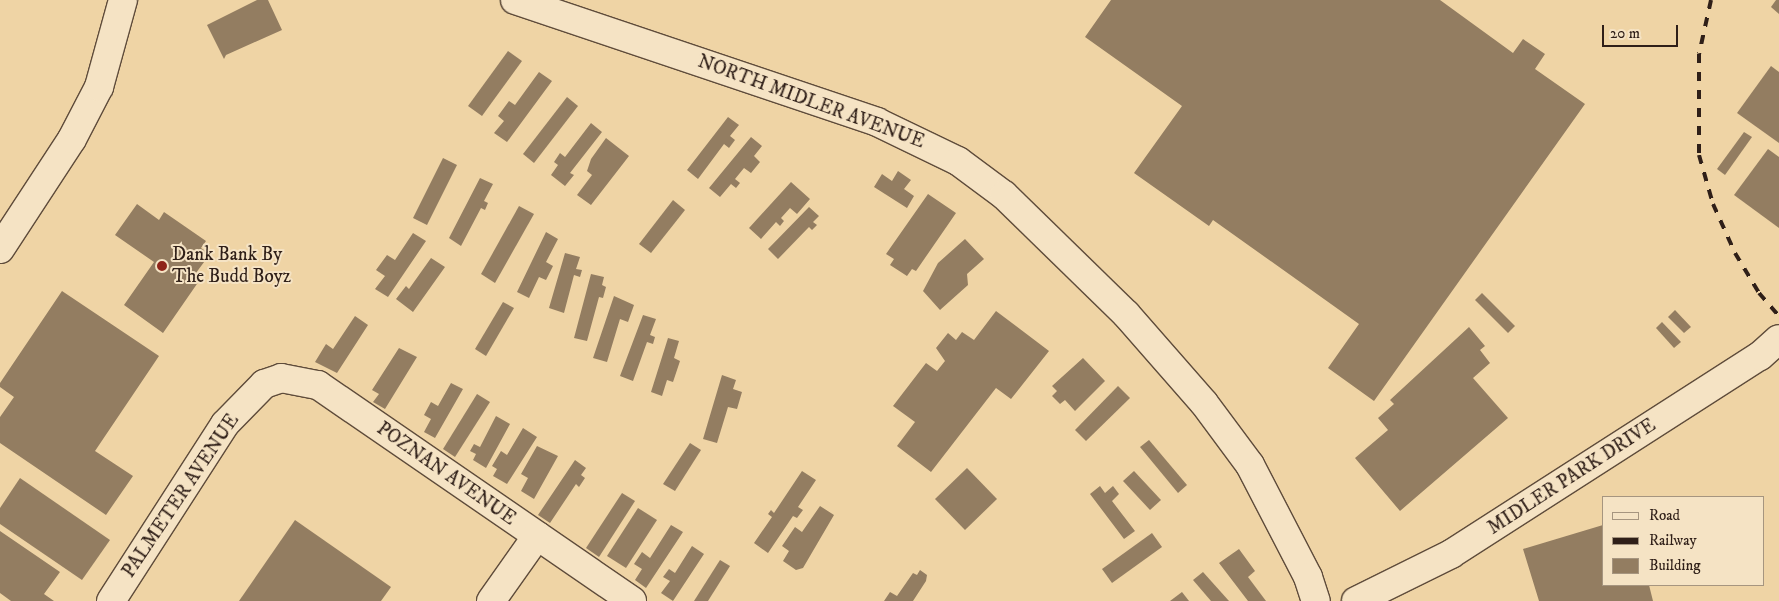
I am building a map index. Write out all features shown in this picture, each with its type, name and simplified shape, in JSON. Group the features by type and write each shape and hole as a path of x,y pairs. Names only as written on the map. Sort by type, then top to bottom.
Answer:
{"street":[{"path":"0,249 72,139 99,87 123,0"},
{"name":"NORTH MIDLER AVENUE","path":"515,0 877,122 931,145 981,178 1073,259 1204,403 1250,465 1308,577 1316,601"},
{"name":"MIDLER PARK DRIVE","path":"1356,601 1451,554 1760,356 1779,339"},
{"name":"POZNAN AVENUE","path":"254,394 264,384 281,378 318,385 632,601"},
{"name":"PALMETER AVENUE","path":"112,601 225,424 254,394"},
{"path":"491,601 537,536"}],"building":[{"path":"257,0 268,0 282,30 226,55 224,59 207,25"},
{"path":"1111,0 1440,0 1513,53 1523,39 1545,54 1535,69 1585,104 1374,401 1328,368 1359,324 1213,220 1209,226 1134,173 1182,106 1085,37"},
{"path":"1776,0 1779,0 1779,14 1771,7"},
{"path":"508,51 522,61 482,116 468,106"},
{"path":"1771,66 1779,72 1779,143 1737,113"},
{"path":"539,72 552,81 507,142 494,133 504,121 498,116 509,101 515,105"},
{"path":"567,97 578,106 534,163 523,154"},
{"path":"728,117 739,125 730,136 735,140 729,148 724,144 698,179 687,170"},
{"path":"591,123 602,132 570,173 574,175 565,186 551,175 558,165 554,162 560,153 565,157"},
{"path":"1744,132 1752,137 1725,175 1717,169"},
{"path":"751,137 762,146 754,156 760,162 751,173 744,168 735,179 740,183 736,188 731,184 720,197 709,188"},
{"path":"606,138 629,156 591,205 577,195 592,175 587,171 591,159"},
{"path":"1768,149 1779,157 1779,228 1734,195"},
{"path":"443,158 457,165 427,225 413,218"},
{"path":"898,171 911,180 904,189 914,196 907,208 874,187 882,174 892,181"},
{"path":"480,178 493,184 484,201 488,203 485,210 481,208 461,246 449,238"},
{"path":"791,182 810,199 797,214 790,208 781,218 784,221 780,226 776,222 761,239 749,228"},
{"path":"928,194 956,213 916,271 912,269 907,276 890,265 894,259 886,254"},
{"path":"673,200 685,210 651,253 639,244"},
{"path":"137,204 159,220 164,212 206,241 201,248 210,254 193,277 199,281 163,333 124,305 154,262 115,235"},
{"path":"519,206 534,214 495,283 481,274"},
{"path":"809,207 819,216 813,222 817,225 812,230 809,227 778,259 768,249"},
{"path":"546,232 558,239 546,262 553,266 546,280 539,277 529,298 517,292"},
{"path":"413,233 426,241 388,297 375,289 385,276 376,270 387,255 395,260"},
{"path":"965,239 984,259 967,274 968,285 940,310 923,291 938,263"},
{"path":"565,253 580,257 576,269 582,270 580,277 574,275 564,313 549,308"},
{"path":"431,258 445,267 413,312 396,299 406,286 409,289"},
{"path":"591,274 604,277 602,285 606,287 603,298 599,297 587,341 574,338"},
{"path":"62,291 159,356 95,451 133,476 106,515 0,443 0,417 14,397 0,387 0,383"},
{"path":"1482,293 1515,326 1508,333 1475,300"},
{"path":"614,296 634,305 628,322 620,319 607,362 593,358"},
{"path":"503,302 514,308 486,356 475,349"},
{"path":"1675,310 1691,327 1684,333 1668,317"},
{"path":"996,311 1049,351 1011,399 996,388 931,472 897,446 915,422 893,406 926,363 937,371 945,361 936,348 948,333 956,340 962,332 974,340"},
{"path":"643,315 656,319 650,335 655,337 653,344 647,342 633,381 620,376"},
{"path":"355,316 368,325 337,373 315,362 326,344 333,349"},
{"path":"1662,322 1681,342 1674,348 1656,328"},
{"path":"1469,327 1485,346 1480,350 1490,363 1473,378 1508,418 1400,511 1355,458 1388,430 1378,418 1394,404 1390,400"},
{"path":"668,338 679,341 674,358 680,361 673,382 667,380 662,396 651,392"},
{"path":"399,348 417,357 385,409 373,402 379,394 372,390"},
{"path":"1083,358 1105,381 1075,411 1065,400 1060,404 1052,396 1057,391 1052,386"},
{"path":"722,375 736,380 733,389 742,392 737,409 728,407 717,443 703,439"},
{"path":"451,383 463,389 435,438 424,432 431,419 424,415 431,402 438,406"},
{"path":"1118,386 1130,398 1086,441 1075,430"},
{"path":"477,394 490,402 455,457 443,449"},
{"path":"496,416 510,424 486,468 473,460 476,454 470,451 474,444 480,447"},
{"path":"523,428 537,437 507,484 493,476 497,469 492,466 501,451 507,455"},
{"path":"1149,440 1187,485 1178,493 1140,447"},
{"path":"690,443 701,450 675,491 663,484"},
{"path":"537,446 558,456 534,499 521,491 528,478 521,474"},
{"path":"575,460 586,468 581,475 585,478 579,487 576,484 550,523 538,515"},
{"path":"967,468 997,499 965,530 935,499"},
{"path":"802,471 816,480 798,507 803,510 797,518 793,516 768,553 754,543 772,517 768,514 771,510 774,513"},
{"path":"1134,471 1161,500 1150,510 1123,481"},
{"path":"20,478 110,540 82,580 0,524 0,508"},
{"path":"1100,486 1105,493 1113,486 1119,494 1112,501 1135,531 1124,539 1090,494"},
{"path":"622,493 635,501 599,557 586,548"},
{"path":"820,506 834,515 803,568 796,570 783,561 789,551 782,546 795,527 802,532"},
{"path":"638,508 657,520 626,568 607,556"},
{"path":"295,520 391,587 381,601 239,601"},
{"path":"671,525 683,532 646,588 635,580 642,569 634,564 642,552 650,558"},
{"path":"1602,525 1602,586 1649,586 1653,601 1539,601 1523,549"},
{"path":"0,531 60,572 44,594 54,601 11,601 0,593"},
{"path":"1152,533 1162,547 1112,583 1102,569"},
{"path":"692,546 704,554 673,601 661,593 670,581 663,577 669,569 675,573"},
{"path":"1239,549 1255,571 1248,577 1266,601 1248,601 1219,563"},
{"path":"720,560 730,566 708,601 694,601"},
{"path":"920,570 927,575 926,581 913,601 884,601 890,592 897,596 913,573 917,575"},
{"path":"1203,572 1229,601 1211,601 1193,580"},
{"path":"1182,592 1189,601 1170,601"}],"railway":[{"path":"1711,0 1699,54 1699,155 1713,204 1735,253 1759,293 1779,316"}],"place":[{"name":"Dank Bank By The Budd Boyz","path":"162,266"}]}
